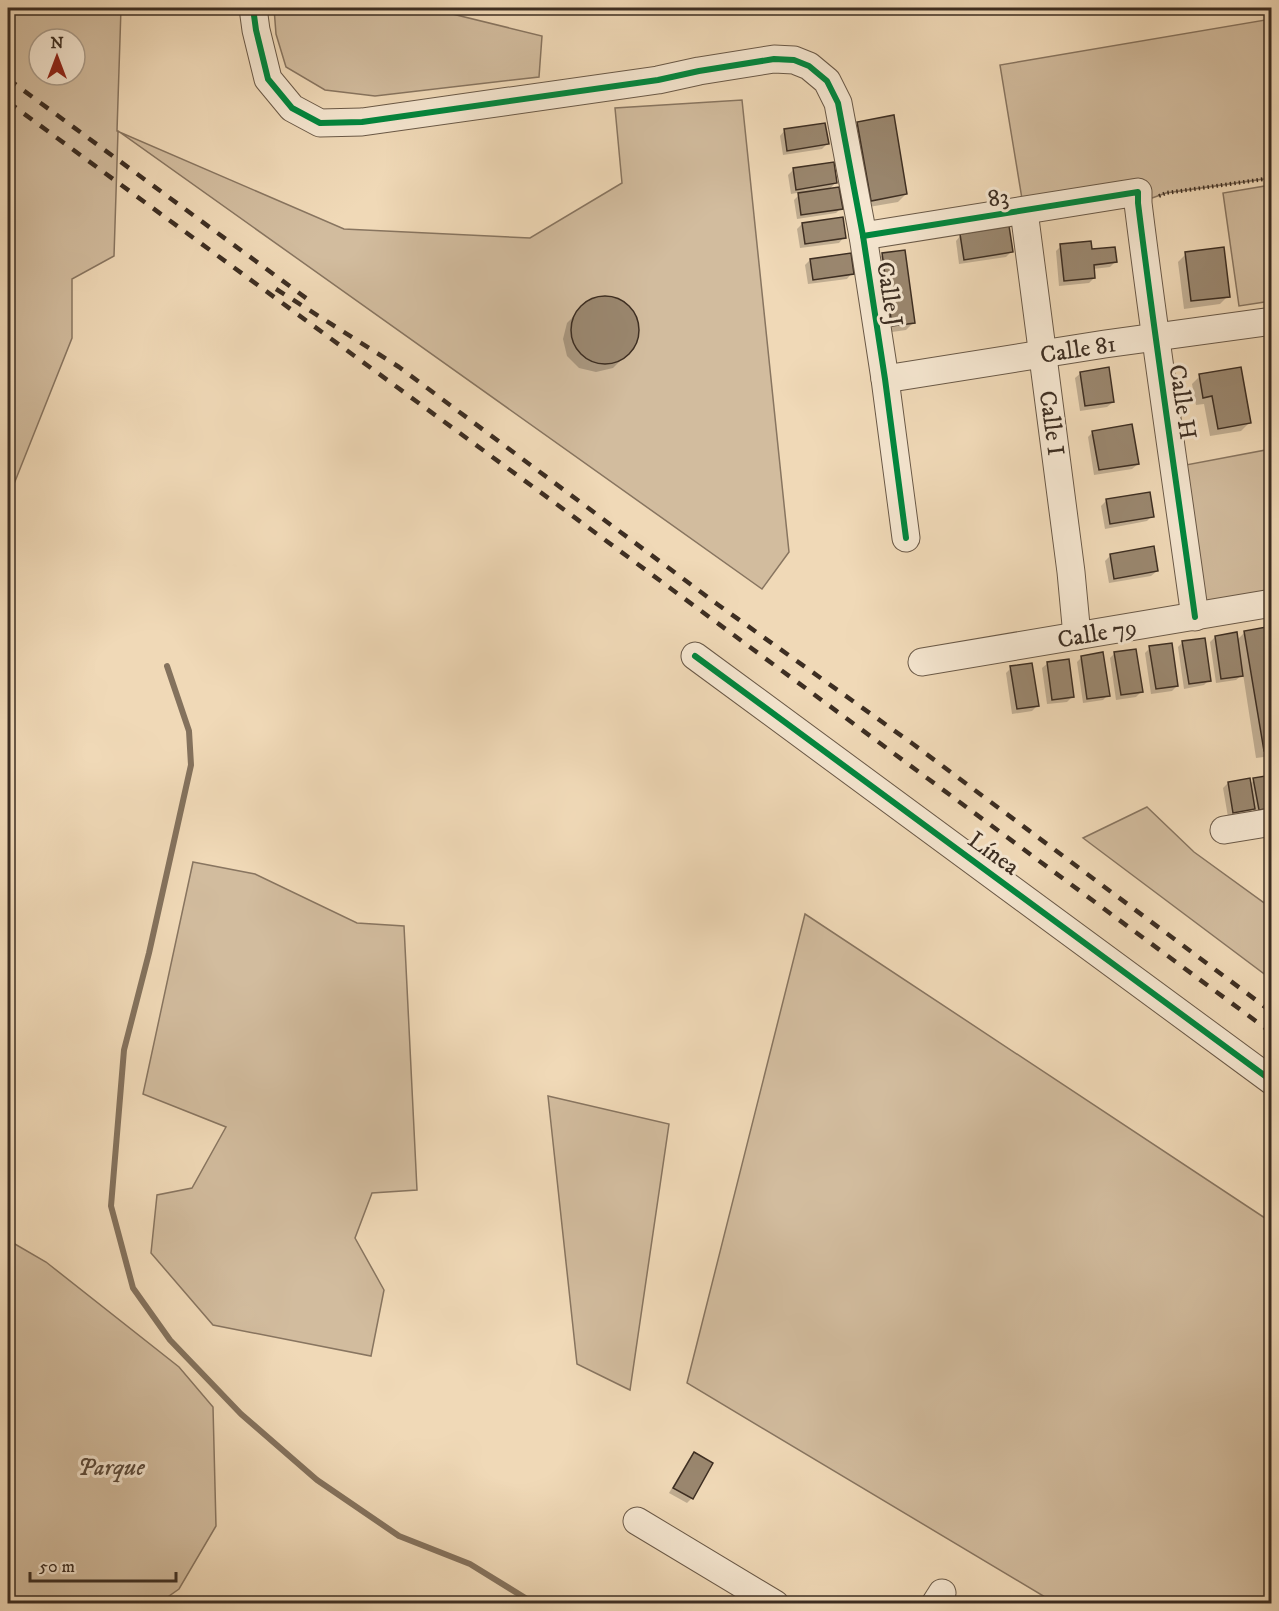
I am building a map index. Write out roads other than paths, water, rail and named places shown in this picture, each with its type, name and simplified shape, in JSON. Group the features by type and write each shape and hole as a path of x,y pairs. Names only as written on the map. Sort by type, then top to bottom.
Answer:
{"street":[{"name":"Calle J","path":"253,8 268,79 292,108 320,123 362,122 658,80 774,59 794,60 809,66 827,81 838,103 863,236 906,538"},
{"name":"83","path":"863,236 1024,210 1138,197"},
{"name":"Calle H","path":"1138,197 1155,337 1195,617"},
{"name":"Calle I","path":"1024,210 1068,549 1077,636"},
{"name":"Calle 81","path":"885,379 1272,321"},
{"name":"Calle 79","path":"922,662 1272,603"},
{"name":"Línea","path":"695,656 1272,1081"},
{"path":"1224,830 1272,822"},
{"path":"637,1521 775,1604"}],"waterway":[{"path":"167,666 189,731 191,765 149,953 124,1050 111,1206 133,1288 170,1340 241,1414 317,1480 399,1536 470,1564 535,1604"}],"railway":[{"path":"8,79 310,301"},
{"path":"8,102 1272,1033"},
{"path":"276,289 399,367 717,604 913,744 1272,1012"}],"park label":[{"name":"Parque","path":"111,1467"}]}
